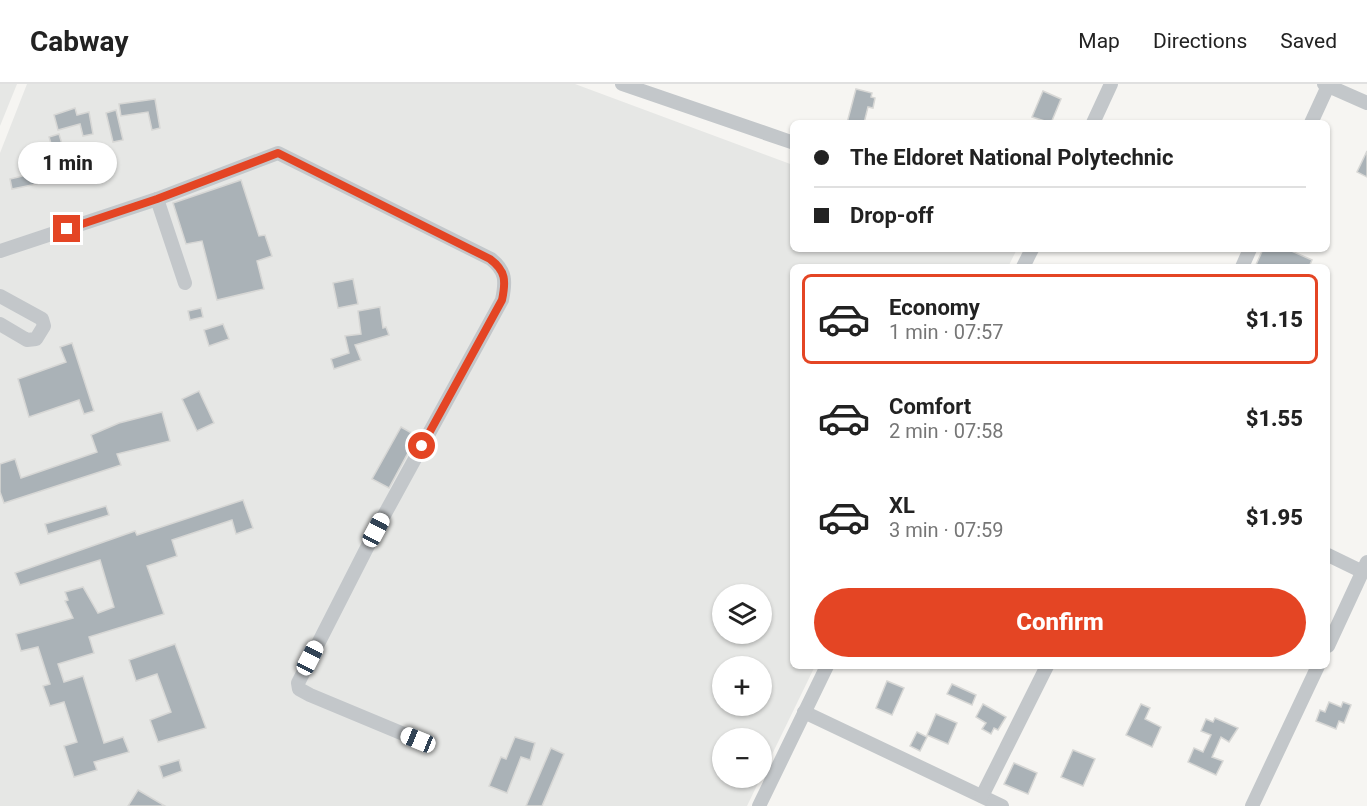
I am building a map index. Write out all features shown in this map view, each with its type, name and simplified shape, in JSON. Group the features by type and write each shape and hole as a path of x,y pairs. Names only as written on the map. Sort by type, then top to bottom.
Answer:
{"street":[{"path":"622,84 790,142"},
{"path":"1094,120 1111,84"},
{"path":"1312,120 1326,85 1367,103"},
{"path":"0,251 157,199 278,153 490,259 504,273 506,284 502,300 376,530 298,683 299,689 310,695 418,740"},
{"path":"157,199 184,283"},
{"path":"0,296 42,320 44,326 36,339 27,340 0,324"},
{"path":"1330,556 1365,567 1330,642"},
{"path":"759,806 826,669"},
{"path":"982,796 1046,669"},
{"path":"1252,806 1317,669"},
{"path":"804,712 1002,806"}],"shaded area":[{"path":"0,84 17,84 0,126"},
{"path":"27,84 575,84 790,164 790,252 1016,252 1010,264 790,264 790,669 814,669 772,754 772,728 712,728 712,788 756,788 747,806 0,806 0,153"}],"building":[{"path":"856,89 872,93 871,97 875,98 873,108 868,107 865,120 848,120"},
{"path":"1043,91 1061,99 1052,120 1032,117"},
{"path":"155,99 160,128 152,130 148,112 121,116 119,104"},
{"path":"75,108 77,115 89,112 93,134 83,136 80,124 58,130 54,115"},
{"path":"116,110 123,140 113,142 106,113"},
{"path":"59,134 68,164 58,167 49,137"},
{"path":"1367,151 1367,177 1357,172"},
{"path":"35,173 37,184 12,189 10,179"},
{"path":"241,180 259,236 265,235 272,256 257,261 264,289 217,300 202,241 186,244 173,203"},
{"path":"1262,252 1294,252 1312,260 1310,264 1256,264"},
{"path":"353,279 358,304 338,308 333,283"},
{"path":"380,307 383,328 386,327 389,335 355,345 361,360 334,369 331,359 349,353 345,336 361,334 358,311"},
{"path":"201,308 203,317 190,320 188,311"},
{"path":"223,324 229,339 209,346 204,330"},
{"path":"72,343 94,411 84,414 79,400 29,417 18,379 66,362 60,347"},
{"path":"199,391 214,423 197,431 182,399"},
{"path":"162,412 170,441 117,454 121,465 4,503 0,492 0,464 15,459 21,478 97,452 91,435 119,423"},
{"path":"401,427 417,436 389,488 372,479"},
{"path":"243,500 253,528 236,534 232,520 172,540 177,556 147,566 164,614 89,637 94,653 58,664 64,682 83,676 104,743 123,737 129,752 94,762 97,770 74,777 64,746 77,742 64,702 50,706 43,686 50,684 38,647 21,651 16,634 73,618 65,601 68,600 65,592 83,587 98,613 114,607 100,560 20,585 15,573 135,531 137,535"},
{"path":"106,506 109,515 48,534 45,524"},
{"path":"175,644 206,728 158,742 150,720 171,712 157,674 136,681 129,660"},
{"path":"887,681 904,688 892,715 876,708"},
{"path":"952,684 976,695 972,705 947,694"},
{"path":"1329,702 1341,707 1343,702 1351,705 1344,723 1339,721 1336,729 1316,721 1320,710 1325,712"},
{"path":"983,704 1006,717 998,730 994,728 991,734 982,729 986,723 976,717"},
{"path":"1141,704 1150,708 1145,719 1161,727 1152,747 1126,735"},
{"path":"936,714 957,723 948,744 927,735"},
{"path":"1215,718 1238,728 1229,742 1221,737 1212,757 1223,761 1216,775 1188,762 1194,748 1203,752 1211,735 1201,731 1206,719 1213,722"},
{"path":"917,732 927,737 920,751 910,746"},
{"path":"515,737 535,743 530,760 521,757 507,793 489,786 501,757 506,759"},
{"path":"551,748 564,754 542,806 526,806"},
{"path":"1073,750 1095,759 1083,786 1061,777"},
{"path":"179,760 182,771 163,778 159,766"},
{"path":"1014,763 1037,773 1028,794 1004,784"},
{"path":"138,790 165,806 128,806"}],"route":[{"path":"67,229 157,199 270,154 278,153 490,259 500,266 504,273 506,284 502,300 422,446"}]}
